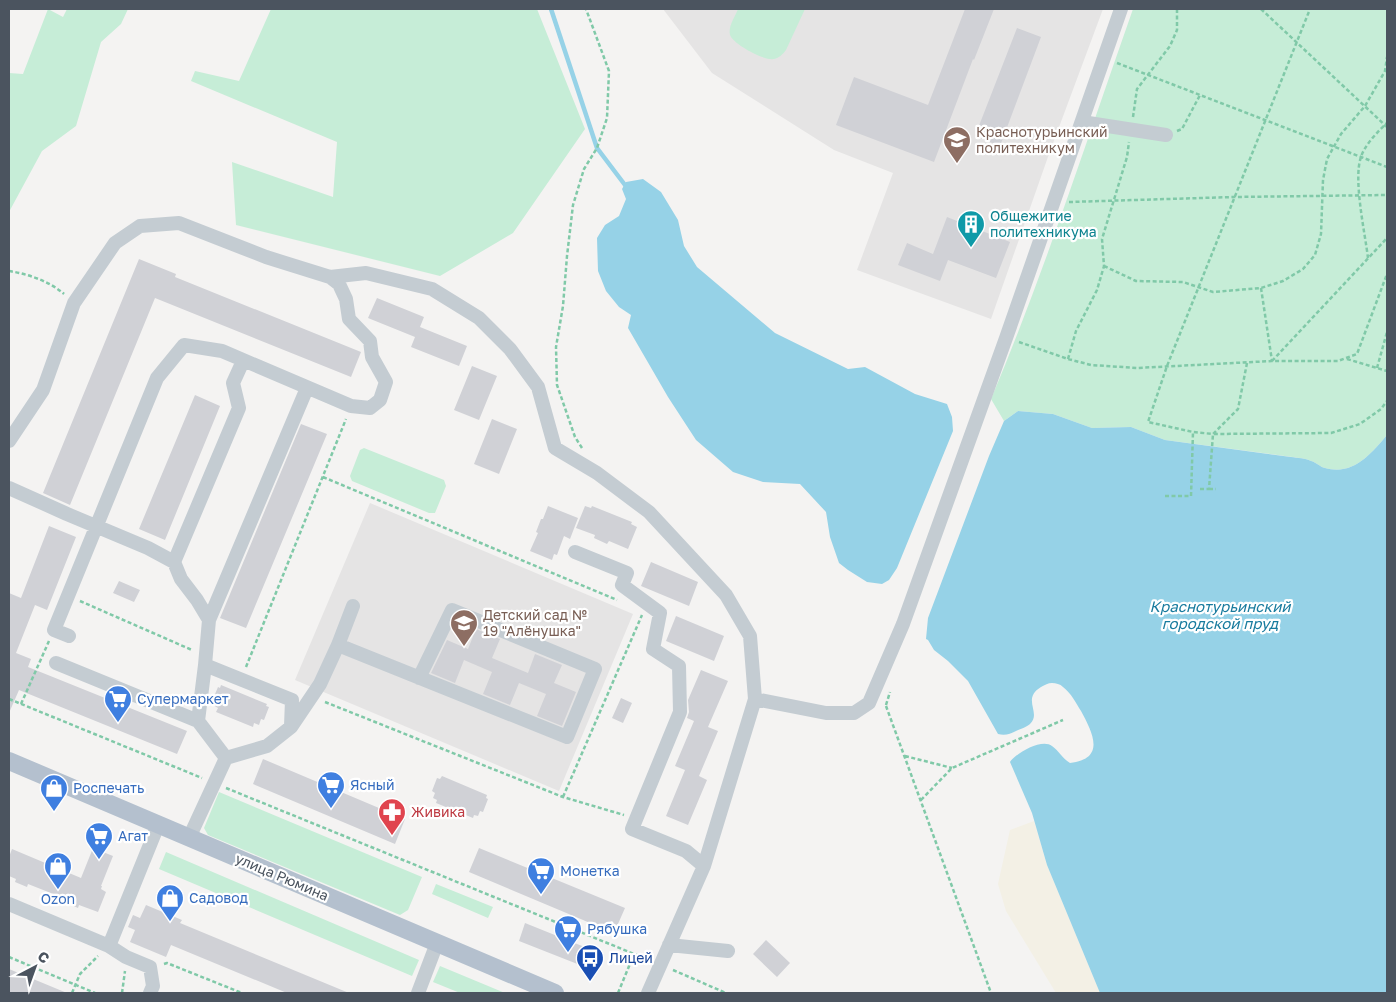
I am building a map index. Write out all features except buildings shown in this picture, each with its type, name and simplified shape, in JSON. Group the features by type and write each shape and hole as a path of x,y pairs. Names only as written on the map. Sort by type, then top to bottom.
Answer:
{"main road":[{"name":"улица Рюмина","path":"9,761 555,993"}],"street":[{"path":"755,700 826,713 854,713 869,703 903,624 1006,338 1121,9"},
{"path":"1082,122 1166,135"},
{"path":"9,441 43,390 74,304 115,242 140,226 179,224 266,257 330,277 339,284 346,299 349,319 370,341 372,357 386,382 380,400 370,408 351,406 222,351 184,345 157,378 67,596 54,630 69,636"},
{"path":"330,277 366,273 432,290 479,318 510,349 538,387 556,448 597,472 649,512 726,595 750,636 755,700 704,866 648,993"},
{"path":"174,562 239,408 233,383 243,361"},
{"path":"198,720 209,620 307,388"},
{"path":"9,488 148,548 174,562 181,579 209,620"},
{"path":"574,552 627,573 622,585 660,612 653,649 679,666 680,712 632,829 686,851 704,866"},
{"path":"189,838 226,758 268,746 291,727 313,696 338,645 353,606"},
{"path":"338,645 419,678 567,737 595,669 452,610 419,678"},
{"path":"206,660 241,679 292,700 291,727"},
{"path":"56,662 198,720 226,758"},
{"path":"109,946 158,825"},
{"path":"9,904 109,946 126,957 150,967 152,986 150,993"},
{"path":"418,993 437,943"},
{"path":"669,945 728,951"}],"path":[{"path":"584,451 575,437 557,385 556,347 563,306 573,204 584,169 597,148 607,118 609,71 586,9"},
{"path":"1068,359 1076,331 1097,290 1104,266 1102,239 1127,157 1137,89 1170,46 1177,30 1177,9"},
{"path":"1261,9 1386,125 1361,156 1360,196 1368,258"},
{"path":"1310,9 1167,366 1148,422 1193,432 1213,434 1331,433 1360,424 1381,409 1387,401"},
{"path":"1104,266 1136,281 1182,282 1213,292 1261,288 1283,281 1303,269 1316,255 1321,234 1322,196 1326,159 1341,134 1366,106 1385,71 1387,57"},
{"path":"1104,58 1387,167"},
{"path":"1166,135 1182,129 1200,95"},
{"path":"1054,202 1387,195"},
{"path":"1272,361 1387,238"},
{"path":"9,271 22,273 55,287 74,304"},
{"path":"1006,338 1091,365 1137,368 1272,361 1338,361 1357,354 1387,274"},
{"path":"1261,288 1272,361"},
{"path":"1377,368 1387,332"},
{"path":"1345,359 1387,371"},
{"path":"1210,489 1213,434 1238,409 1247,363"},
{"path":"241,679 351,406"},
{"path":"1165,496 1191,496 1193,432"},
{"path":"323,477 625,603"},
{"path":"1200,489 1216,490"},
{"path":"67,596 206,660"},
{"path":"562,797 643,611"},
{"path":"21,704 54,630"},
{"path":"313,696 562,797 637,819"},
{"path":"9,699 660,964 726,993"},
{"path":"886,705 991,993"},
{"path":"920,800 952,768 1064,720"},
{"path":"904,756 952,768"},
{"path":"72,993 80,974 109,946"},
{"path":"618,993 634,954"},
{"path":"9,957 95,993"},
{"path":"122,993 126,957"},
{"path":"150,967 167,964 242,993"}],"shaded area":[{"name":"Краснотурьинский политехникум","path":"663,9 1103,9 1049,154 991,319 857,270 893,173 834,150 712,73"},
{"name":"Детский сад № 19 \"Алёнушка\"","path":"370,503 633,614 559,791 295,680"}],"green space":[{"path":"48,9 63,17 67,9 128,9 121,24 101,42 76,126 42,151 9,212 9,73 23,74"},
{"path":"271,9 537,9 585,129 513,233 440,276 236,225 232,162 333,197 337,142 191,81 195,71 239,81"},
{"path":"738,9 805,9 786,50 778,58 769,59 756,55 732,39 730,28"},
{"path":"1133,9 1387,9 1387,435 1368,456 1353,466 1335,470 1302,458 1165,440 1131,427 1092,428 1053,414 1018,411 1004,421 991,399 1048,254"},
{"path":"364,448 444,480 446,486 435,513 429,513 352,481 350,476 360,450"},
{"path":"219,792 422,877 408,910 400,915 208,835 204,828"},
{"path":"166,852 419,960 412,976 159,869"},
{"path":"436,884 493,907 488,918 432,894"},
{"path":"440,966 505,993 460,993 433,982"}],"sand":[{"path":"1034,821 1047,865 1100,993 1056,993 1006,911 998,884 1010,830"}],"water":[{"path":"643,179 661,192 678,220 684,246 697,267 775,333 848,369 865,367 915,394 947,404 952,417 953,431 897,568 889,580 882,584 867,582 839,563 830,537 826,512 800,484 763,482 733,472 696,440 668,397 628,328 631,315 619,307 606,291 598,271 597,238 605,225 619,216 626,199 622,189 626,182"},
{"name":"Краснотурьинский городской пруд","path":"1018,411 1053,414 1092,428 1131,427 1165,440 1304,459 1335,470 1344,469 1360,462 1387,435 1387,993 1100,993 1047,865 1032,813 1010,762 1023,751 1042,744 1052,746 1070,763 1081,761 1089,756 1094,744 1085,719 1066,689 1059,684 1051,683 1046,684 1035,692 1032,701 1034,715 1030,724 1010,734 998,734 968,681 934,650 926,639 928,618 989,456 1004,421"}],"waterway":[{"path":"551,9 597,148 628,189"}],"place":[{"name":"Краснотурьинский политехникум","path":"957,164"},
{"name":"Общежитие политехникума","path":"971,248"},
{"name":"Детский сад № 19 \"Алёнушка\"","path":"464,647"},
{"name":"Супермаркет","path":"118,723"},
{"name":"Ясный","path":"331,809"},
{"name":"Роспечать","path":"54,812"},
{"name":"Живика","path":"392,836"},
{"name":"Агат","path":"99,860"},
{"name":"Ozon","path":"58,890"},
{"name":"Монетка","path":"541,895"},
{"name":"Садовод","path":"170,922"},
{"name":"Рябушка","path":"568,953"},
{"name":"Лицей","path":"590,982"}]}
